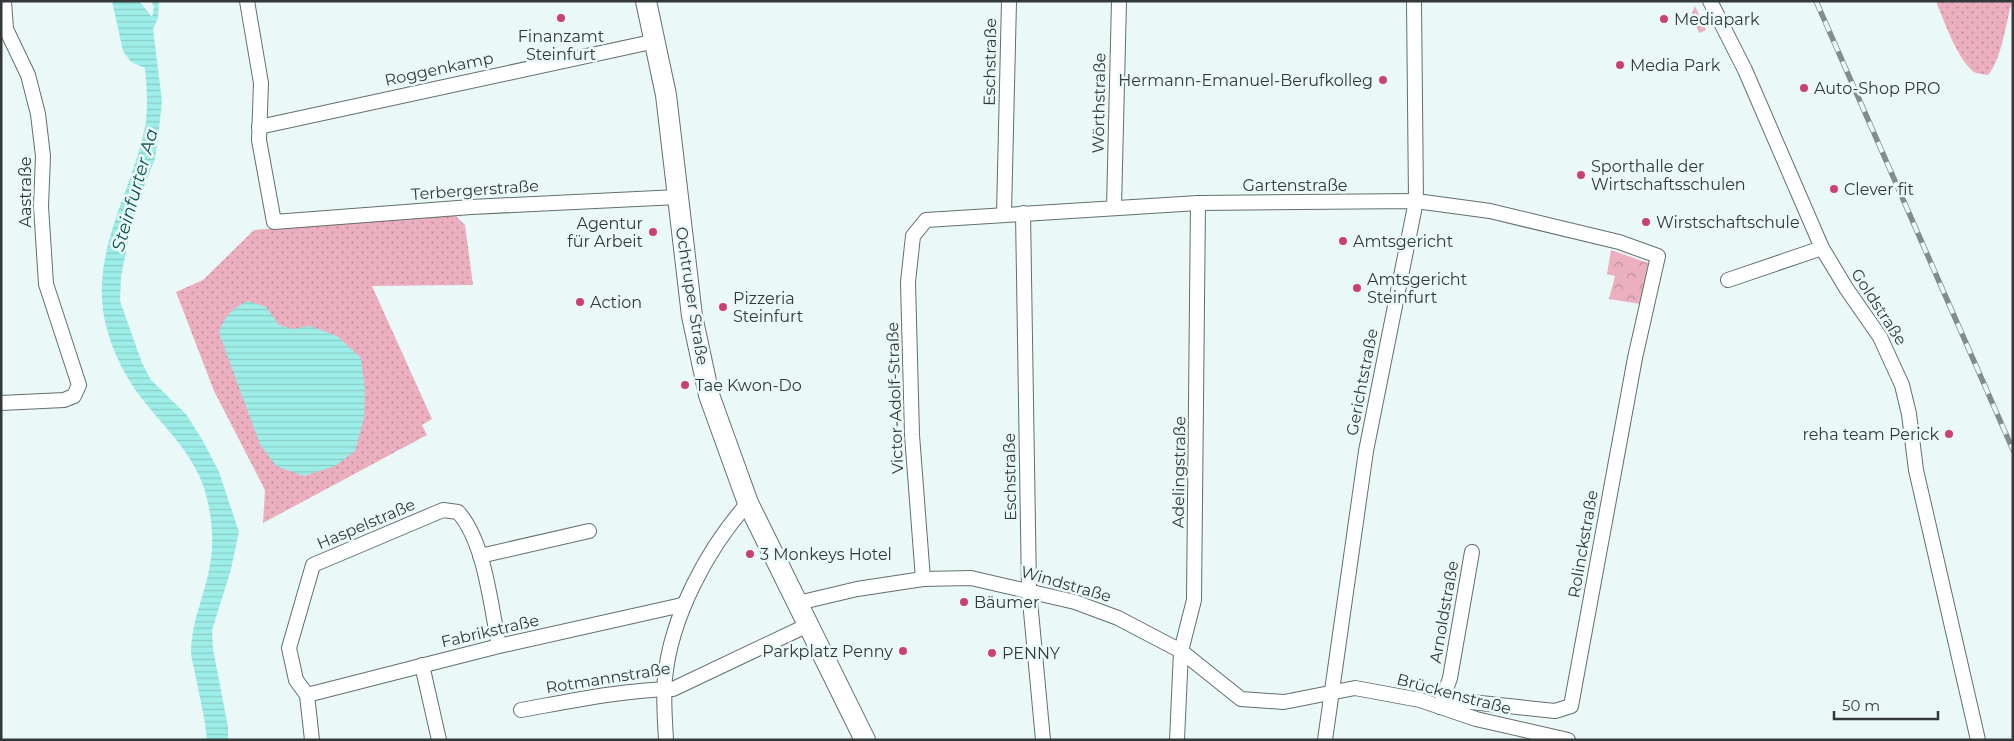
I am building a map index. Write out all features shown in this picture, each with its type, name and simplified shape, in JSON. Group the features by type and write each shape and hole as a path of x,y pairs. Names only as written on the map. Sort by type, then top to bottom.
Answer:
{"main road":[{"name":"Ochtruper Straße","path":"646,1 666,95 692,316 708,394 748,503 865,740"}],"street":[{"name":"Aastraße","path":"1,403 64,400 74,396 79,385 46,284 41,206 43,156 38,114 28,75 6,29 4,1"},
{"path":"247,1 261,83 259,127"},
{"name":"Eschstraße","path":"1004,214 1009,1"},
{"name":"Wörthstraße","path":"1114,207 1118,1"},
{"name":"Gerichtstraße","path":"1326,740 1331,692 1366,451 1416,201 1414,1"},
{"name":"Goldstraße","path":"1710,1 1745,70 1817,250 1880,337 1902,386 1909,414 1916,470 1978,740"},
{"name":"Roggenkamp","path":"259,127 656,42"},
{"name":"Terbergerstraße","path":"259,127 259,140 274,222 471,207 678,197"},
{"name":"Gartenstraße","path":"926,220 1198,203 1416,201 1490,210 1619,242 1658,256"},
{"name":"Adelingstraße","path":"1177,740 1181,651 1194,600 1198,203"},
{"name":"Eschstraße","path":"1023,213 1029,590 1043,740"},
{"name":"Victor-Adolf-Straße","path":"924,579 912,434 908,282 913,236 926,220"},
{"path":"1728,280 1817,250"},
{"name":"Rolinckstraße","path":"1440,707 1452,700 1555,711 1571,706 1633,367 1658,256"},
{"path":"666,740 665,677 682,605 727,526 748,503"},
{"name":"Haspelstraße","path":"307,695 296,680 289,648 313,565 443,510 458,512 467,522 480,556 499,646"},
{"path":"480,556 589,531"},
{"name":"Arnoldstraße","path":"1440,707 1450,678 1472,552"},
{"name":"Windstraße","path":"798,604 857,589 924,579 971,578 1075,602 1118,618 1181,651 1241,699 1284,702 1331,692"},
{"name":"Fabrikstraße","path":"307,695 499,646 682,605"},
{"name":"Rotmannstraße","path":"521,710 600,696 673,689 808,625"},
{"path":"422,665 439,740"},
{"name":"Brückenstraße","path":"1331,692 1355,688 1420,700 1476,719 1568,740"},
{"path":"307,695 312,740"}],"green space":[{"path":"1936,1 2012,1 1997,60 1988,75 1976,73 1964,60 1952,40"},
{"path":"1695,6 1706,30 1699,33 1692,13"},
{"path":"454,214 465,225 473,285 372,286 432,419 422,425 427,435 263,523 265,490 214,391 176,292 203,280 254,230"},
{"path":"1611,250 1648,263 1640,304 1609,299 1615,276 1607,274"}],"water":[{"name":"Steinfurter Aa","path":"112,1 139,1 152,17 154,7 151,1 159,1 158,18 153,29 162,101 158,138 155,159 135,208 121,277 120,301 142,363 151,380 186,414 219,472 239,532 230,573 212,630 213,649 228,727 228,740 207,740 191,654 193,631 207,580 212,549 211,518 204,488 185,451 127,377 108,333 103,310 102,287 108,243 137,158 145,128 147,111 145,68 131,62 123,51"},
{"path":"248,301 266,307 279,325 293,329 310,326 337,336 361,358 365,391 364,418 355,451 335,466 304,476 276,466 260,444 219,333 230,313"}],"railway":[{"path":"1816,1 2013,450"}],"place":[{"name":"Finanzamt Steinfurt","path":"561,18"},
{"name":"Mediapark","path":"1664,19"},
{"name":"Media Park","path":"1620,65"},
{"name":"Hermann-Emanuel-Berufkolleg","path":"1383,80"},
{"name":"Auto-Shop PRO","path":"1804,88"},
{"name":"Sporthalle der Wirtschaftsschulen","path":"1581,175"},
{"name":"Clever fit","path":"1834,189"},
{"name":"Wirstschaftschule","path":"1646,222"},
{"name":"Agentur für Arbeit","path":"653,232"},
{"name":"Amtsgericht","path":"1343,241"},
{"name":"Amtsgericht Steinfurt","path":"1357,288"},
{"name":"Action","path":"580,302"},
{"name":"Pizzeria Steinfurt","path":"723,307"},
{"name":"Tae Kwon-Do","path":"685,385"},
{"name":"reha team Perick","path":"1949,434"},
{"name":"3 Monkeys Hotel","path":"750,554"},
{"name":"Bäumer","path":"964,602"},
{"name":"Parkplatz Penny","path":"903,651"},
{"name":"PENNY","path":"992,653"}]}
